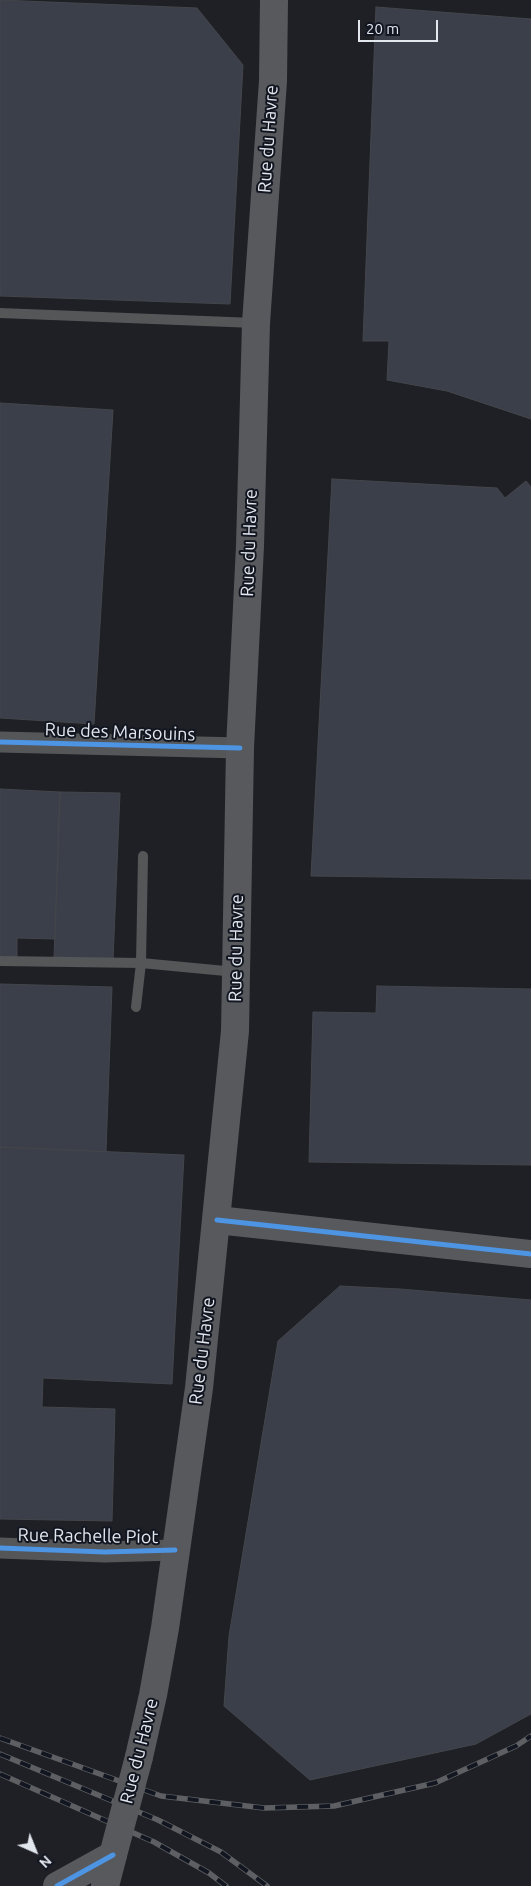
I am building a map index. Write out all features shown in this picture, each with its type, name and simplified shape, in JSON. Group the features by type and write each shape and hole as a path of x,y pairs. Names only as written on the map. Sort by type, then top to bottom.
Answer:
{"main road":[{"name":"Rue du Havre","path":"105,1886 139,1758 162,1647 199,1388 235,1031 240,748 250,546 256,323 273,81 274,0"},
{"path":"217,1220 531,1254"},
{"path":"57,1886 113,1855"}],"street":[{"name":"Rue des Marsouins","path":"0,742 240,748"},
{"name":"Rue Rachelle Piot","path":"0,1548 105,1552 175,1550"}],"lane":[{"path":"0,312 256,323"},
{"path":"136,1007 141,963 143,856"},
{"path":"0,961 141,963 236,972"}],"building":[{"path":"0,0 197,8 243,65 230,304 0,296"},
{"path":"376,7 531,19 531,419 447,391 387,380 389,341 363,341"},
{"path":"0,403 113,410 94,724 0,718"},
{"path":"332,479 497,488 505,498 526,481 531,487 531,879 311,876"},
{"path":"0,789 60,792 55,939 17,938 17,957 0,956"},
{"path":"60,792 120,793 113,960 54,957"},
{"path":"0,984 112,987 106,1152 0,1147"},
{"path":"377,986 531,989 531,1165 309,1162 313,1012 376,1013"},
{"path":"0,1147 184,1155 172,1384 43,1378 42,1407 115,1409 112,1521 0,1519"},
{"path":"340,1286 531,1300 531,1714 476,1744 310,1780 224,1706 229,1636 278,1341"}],"railway":[{"path":"0,1738 161,1796 264,1808 334,1806 435,1783 516,1746 531,1736"},
{"path":"0,1754 158,1820 221,1852 267,1886"},
{"path":"0,1774 154,1842 209,1873 226,1886"}],"cycle path":[{"path":"0,742 240,748"},
{"path":"217,1220 531,1254"},
{"path":"0,1548 105,1552 175,1550"},
{"path":"57,1886 113,1855"}]}
